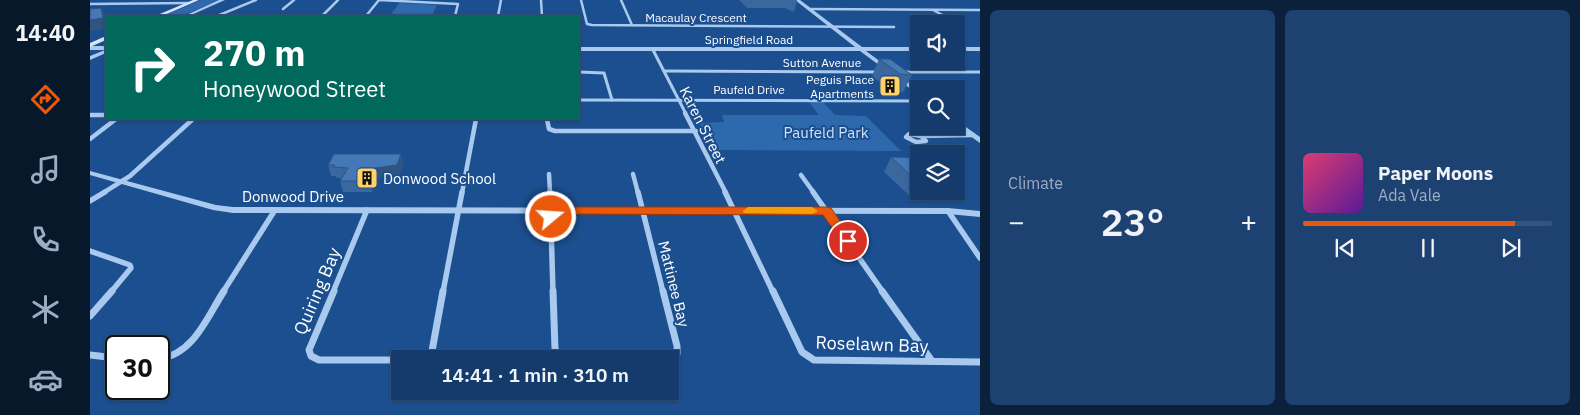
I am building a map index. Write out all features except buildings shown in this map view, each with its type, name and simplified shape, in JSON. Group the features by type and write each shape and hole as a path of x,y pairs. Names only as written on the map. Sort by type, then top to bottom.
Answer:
{"main road":[{"path":"160,15 197,0"},
{"path":"90,46 105,38"}],"street":[{"path":"188,15 223,0"},
{"path":"219,15 256,0"},
{"path":"283,9 294,0"},
{"path":"323,15 338,0"},
{"path":"367,15 379,0 456,4 459,5 455,15"},
{"path":"498,15 501,0"},
{"path":"541,0 542,15"},
{"name":"Macaulay Crescent","path":"581,0 588,25 894,26"},
{"path":"621,0 632,25"},
{"path":"796,0 910,85"},
{"path":"90,4 189,3"},
{"path":"809,10 980,10"},
{"path":"933,10 942,15"},
{"path":"90,46 105,50"},
{"name":"Springfield Road","path":"580,49 910,49"},
{"name":"Karen Street","path":"653,49 677,99 696,131 734,211"},
{"path":"965,49 980,49"},
{"path":"90,58 105,50"},
{"name":"Sutton Avenue","path":"664,71 980,72"},
{"path":"580,72 604,73 612,100"},
{"name":"Paufeld Drive","path":"580,100 910,101"},
{"path":"90,115 105,115"},
{"path":"90,139 115,120"},
{"path":"90,201 123,181 192,120"},
{"path":"432,350 476,120"},
{"path":"547,120 549,129 555,131 696,131"},
{"path":"965,129 980,141"},
{"path":"921,136 973,135"},
{"name":"Donwood Drive","path":"90,173 216,208 459,211 948,211 980,214"},
{"path":"549,174 556,350"},
{"path":"633,174 643,211"},
{"path":"802,175 932,362"},
{"path":"170,357 183,352 193,340 275,210"},
{"name":"Quiring Bay","path":"367,210 309,350 311,356 319,360 391,360"},
{"name":"Mattinee Bay","path":"643,211 677,350"},
{"name":"Roselawn Bay","path":"734,211 802,352 807,358 814,360 980,362"},
{"path":"948,211 980,258"},
{"path":"90,251 130,265 131,268 90,316"},
{"path":"90,355 105,357"}],"green space":[{"path":"201,0 219,0 183,15 164,15"},
{"path":"399,3 437,5 432,15 391,15"},
{"name":"Paufeld Park","path":"809,102 823,102 835,115 866,116 901,151 714,150 699,123 724,122 722,115 819,115"}],"slow traffic":[{"path":"748,211 812,211"}],"place":[{"name":"Peguis Place Apartments","path":"890,86"},
{"name":"Donwood School","path":"367,178"}],"route":[{"path":"551,217 551,211 827,211 848,241"}]}
